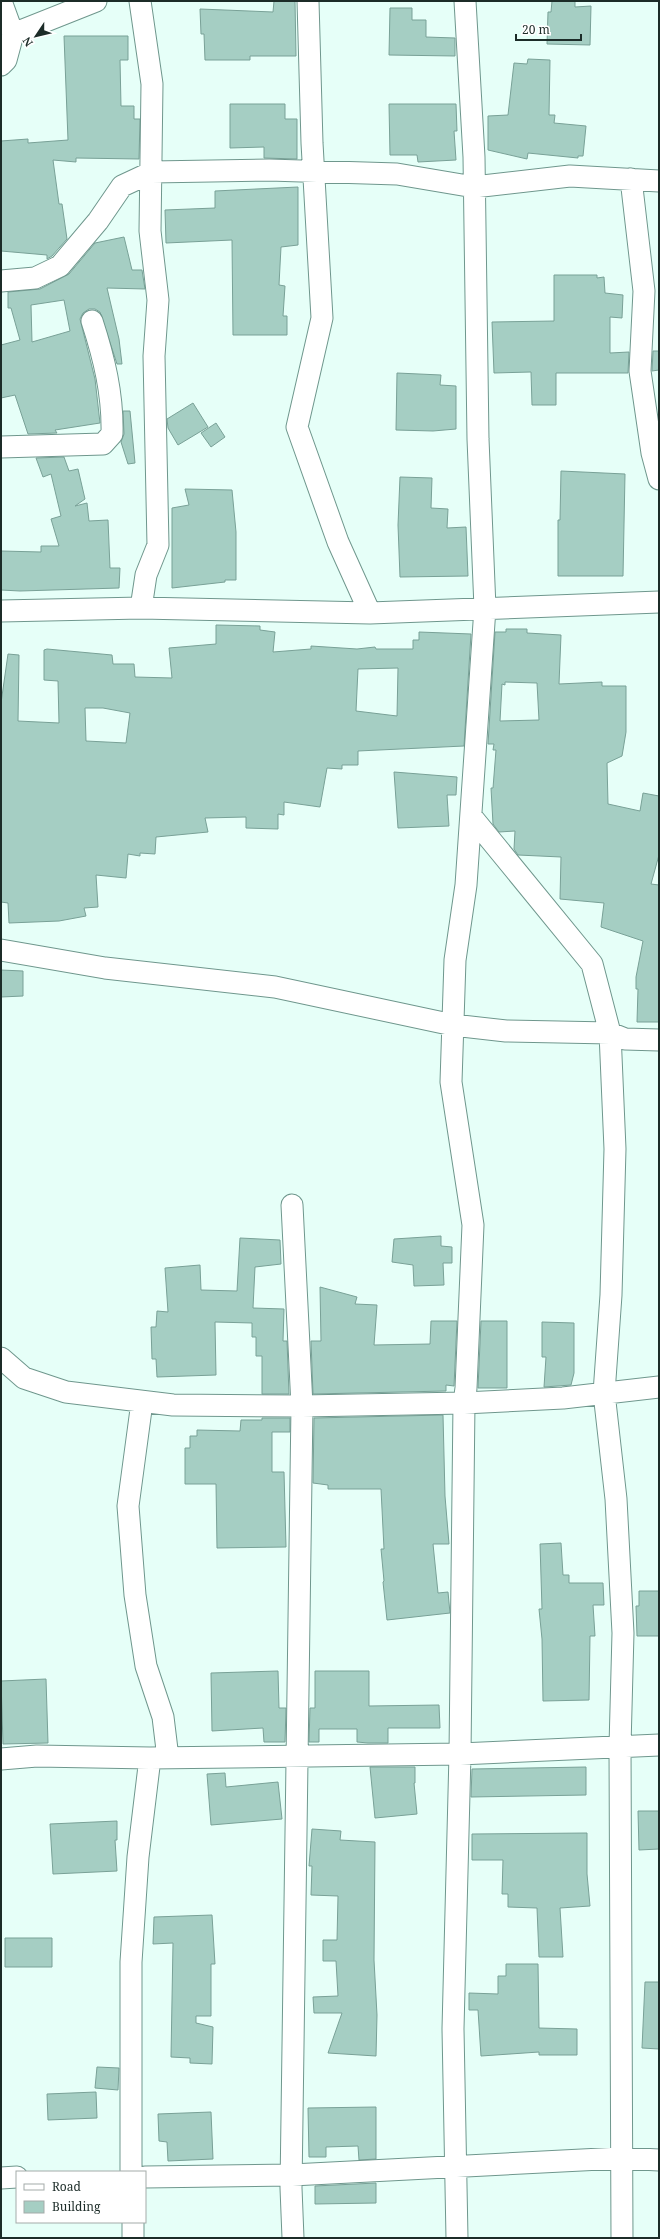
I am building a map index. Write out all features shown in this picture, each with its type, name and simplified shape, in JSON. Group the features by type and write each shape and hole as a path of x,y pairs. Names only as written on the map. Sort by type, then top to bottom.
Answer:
{"street":[{"path":"13,34 96,1"},
{"path":"140,1 152,84 150,231 158,300 154,356 158,545 146,575 141,608"},
{"path":"308,1 313,173 322,318 297,427 338,542 370,613"},
{"path":"458,2238 453,2029 460,1754 464,1403 466,1388 473,1226 451,1082 455,960 466,885 485,608 478,439 474,187 465,1"},
{"path":"1,2 13,34 6,60 1,64"},
{"path":"1,280 35,278 60,266 98,221 122,186 152,172 270,170 313,173 397,174 474,187 570,176 659,181"},
{"path":"631,179 644,291 640,371 652,452 659,479"},
{"path":"1,447 103,444 112,434 112,407 107,373 92,320"},
{"path":"1,611 141,608 370,613 659,602"},
{"path":"471,816 592,964 610,1033 615,1149 611,1295 604,1393 616,1499 623,1633 620,1746 622,2238"},
{"path":"1,950 105,968 275,987 453,1025 506,1030 610,1033 625,1039 659,1040"},
{"path":"292,1205 302,1406 296,1755 292,2175 293,2238"},
{"path":"1,1358 24,1378 66,1392 173,1405 302,1406 464,1403 563,1398 659,1387"},
{"path":"131,2171 132,1962 138,1857 159,1758 163,1717 146,1666 134,1587 128,1506 142,1402"},
{"path":"1,1758 38,1756 159,1758 460,1754 659,1745"},
{"path":"146,2177 292,2175 457,2168 621,2158 659,2160"},
{"path":"1,2178 16,2178"},
{"path":"133,2223 133,2238"}],"building":[{"path":"274,1 295,1 296,56 250,56 250,60 205,60 204,34 201,34 200,9 273,12"},
{"path":"552,1 575,1 575,7 591,6 590,45 547,44 548,12 551,12"},
{"path":"390,8 412,8 412,20 426,20 426,37 455,38 455,56 389,55"},
{"path":"64,36 128,36 128,60 120,60 121,106 134,106 134,119 140,119 139,159 76,158 76,162 53,160 59,204 62,204 67,239 52,256 47,259 47,255 1,251 1,141 28,139 28,143 68,140"},
{"path":"528,59 550,60 549,115 555,115 554,123 586,126 583,156 578,156 578,158 528,153 527,159 488,150 488,116 508,115 514,63 527,64"},
{"path":"230,104 285,104 285,119 297,119 297,159 264,158 264,147 230,148"},
{"path":"389,104 456,104 457,131 454,131 456,160 418,162 417,155 390,155"},
{"path":"298,187 298,245 281,247 279,285 285,286 283,316 287,316 287,335 233,335 232,240 166,243 165,210 215,208 215,191"},
{"path":"124,237 132,270 142,270 145,289 107,288 119,339 122,364 117,364 100,312 95,309 89,309 83,313 80,319 95,379 100,423 55,430 57,433 28,434 15,395 1,398 1,345 20,340 11,308 8,308 8,292 40,289 69,274 95,243","holes":["64,300 70,331 32,342 31,305"]},
{"path":"554,275 597,275 597,278 604,277 605,293 623,295 622,318 610,317 610,353 629,352 628,373 556,373 556,405 532,405 531,372 494,373 492,322 554,321"},
{"path":"653,351 659,351 659,370 652,371"},
{"path":"397,373 441,375 440,385 456,386 456,429 433,431 396,430"},
{"path":"193,403 208,427 178,445 168,428 167,419"},
{"path":"123,411 130,411 135,463 128,464 121,442 124,434"},
{"path":"216,423 225,437 211,447 201,433"},
{"path":"64,457 69,471 78,469 85,499 75,506 87,503 89,521 108,520 110,568 120,568 119,588 20,591 1,590 1,551 41,552 41,546 59,546 51,519 61,516 51,474 43,477 36,458"},
{"path":"561,471 625,474 623,576 558,576 558,520 560,520"},
{"path":"400,477 432,478 431,508 448,509 447,528 466,527 468,576 400,577 398,525"},
{"path":"185,489 232,490 236,532 236,580 225,580 225,582 172,588 172,508 189,505"},
{"path":"216,625 260,626 260,630 275,632 273,652 311,649 311,646 357,649 375,647 376,649 413,649 413,640 419,640 419,632 471,634 464,746 358,751 358,765 342,765 342,769 327,768 320,807 284,802 284,815 278,814 278,829 246,828 246,817 205,818 208,832 156,837 155,854 140,853 140,856 128,854 126,878 96,875 98,907 84,908 86,916 59,921 9,923 8,903 1,902 1,703 8,654 19,655 18,721 59,723 58,681 44,680 44,650 47,649 112,655 113,664 134,664 135,677 172,678 169,648 216,644","holes":["398,668 397,716 356,711 358,669","85,708 103,708 130,713 126,743 86,741"]},
{"path":"506,629 527,629 527,633 561,635 559,684 602,682 602,686 626,686 626,732 622,756 607,763 608,804 640,811 643,793 659,796 659,855 651,884 659,885 659,1022 637,1022 638,989 636,989 636,977 643,941 601,927 604,903 560,899 561,857 518,855 514,849 515,831 499,832 493,824 491,788 493,788 496,750 493,750 494,744 488,744 495,632 506,632","holes":["505,682 537,683 539,720 500,721 502,684 505,685"]},
{"path":"394,772 457,777 456,795 447,795 449,826 398,828"},
{"path":"1,970 23,971 23,996 1,997"},
{"path":"441,1236 441,1246 452,1247 452,1263 443,1263 444,1285 414,1286 413,1265 392,1262 394,1239"},
{"path":"240,1238 280,1240 281,1264 255,1267 253,1308 284,1309 283,1341 287,1341 289,1394 262,1394 262,1356 256,1356 256,1337 252,1337 252,1323 215,1322 216,1375 157,1377 156,1359 152,1359 151,1327 156,1327 157,1311 168,1312 165,1268 200,1265 201,1290 237,1291"},
{"path":"320,1287 357,1297 355,1304 377,1305 374,1345 430,1344 431,1321 457,1321 454,1386 446,1385 446,1391 313,1394 311,1341 321,1341"},
{"path":"481,1321 507,1321 507,1388 478,1388"},
{"path":"542,1322 574,1323 574,1373 571,1385 544,1387 546,1357 542,1357"},
{"path":"443,1415 445,1496 449,1544 433,1544 438,1593 448,1592 450,1613 387,1620 381,1549 384,1549 381,1489 328,1489 328,1485 313,1483 314,1418"},
{"path":"262,1418 290,1418 290,1432 272,1432 272,1472 284,1472 286,1547 217,1548 216,1484 185,1484 185,1448 190,1448 190,1436 197,1436 197,1430 240,1431 241,1420 262,1420"},
{"path":"561,1543 563,1575 569,1575 569,1583 603,1583 604,1605 593,1605 595,1636 590,1636 589,1700 543,1701 542,1639 539,1609 542,1609 540,1544"},
{"path":"639,1591 659,1591 659,1636 637,1636 636,1606 639,1606"},
{"path":"278,1671 279,1708 286,1708 285,1742 264,1742 263,1728 212,1731 211,1673"},
{"path":"315,1671 369,1671 369,1706 439,1705 440,1728 388,1728 388,1743 357,1742 357,1729 319,1729 319,1742 309,1742 310,1708 315,1708"},
{"path":"46,1679 48,1743 3,1744 1,1681"},
{"path":"370,1767 415,1767 414,1783 417,1814 375,1818"},
{"path":"586,1767 586,1795 471,1797 472,1769"},
{"path":"225,1773 226,1787 278,1782 282,1819 211,1825 207,1774"},
{"path":"638,1811 659,1811 659,1849 639,1850"},
{"path":"117,1821 117,1840 115,1840 117,1871 53,1874 50,1824"},
{"path":"312,1829 341,1831 340,1840 375,1842 374,1960 377,2015 376,2056 328,2053 342,2013 314,2013 313,1997 338,1996 336,1961 323,1961 323,1940 337,1940 338,1896 311,1895 312,1866 309,1866"},
{"path":"587,1833 587,1874 590,1906 560,1908 563,1957 539,1957 537,1908 508,1907 508,1894 502,1894 503,1860 472,1860 472,1834"},
{"path":"212,1915 215,1964 211,1964 211,2016 196,2016 196,2023 213,2027 212,2064 190,2063 190,2058 171,2057 173,1943 153,1944 154,1917"},
{"path":"5,1938 52,1938 52,1967 5,1967"},
{"path":"506,1964 538,1964 539,2028 577,2029 577,2055 539,2055 539,2052 481,2056 478,2010 469,2010 469,1993 498,1994 498,1976 506,1976"},
{"path":"645,1982 659,1982 659,2049 642,2048"},
{"path":"97,2067 119,2068 118,2090 95,2088"},
{"path":"96,2092 97,2118 48,2120 47,2094"},
{"path":"376,2107 376,2159 359,2160 358,2146 326,2147 326,2157 309,2157 308,2108"},
{"path":"211,2112 213,2159 168,2161 167,2142 159,2141 158,2114"},
{"path":"376,2183 376,2203 315,2204 315,2186"}]}
